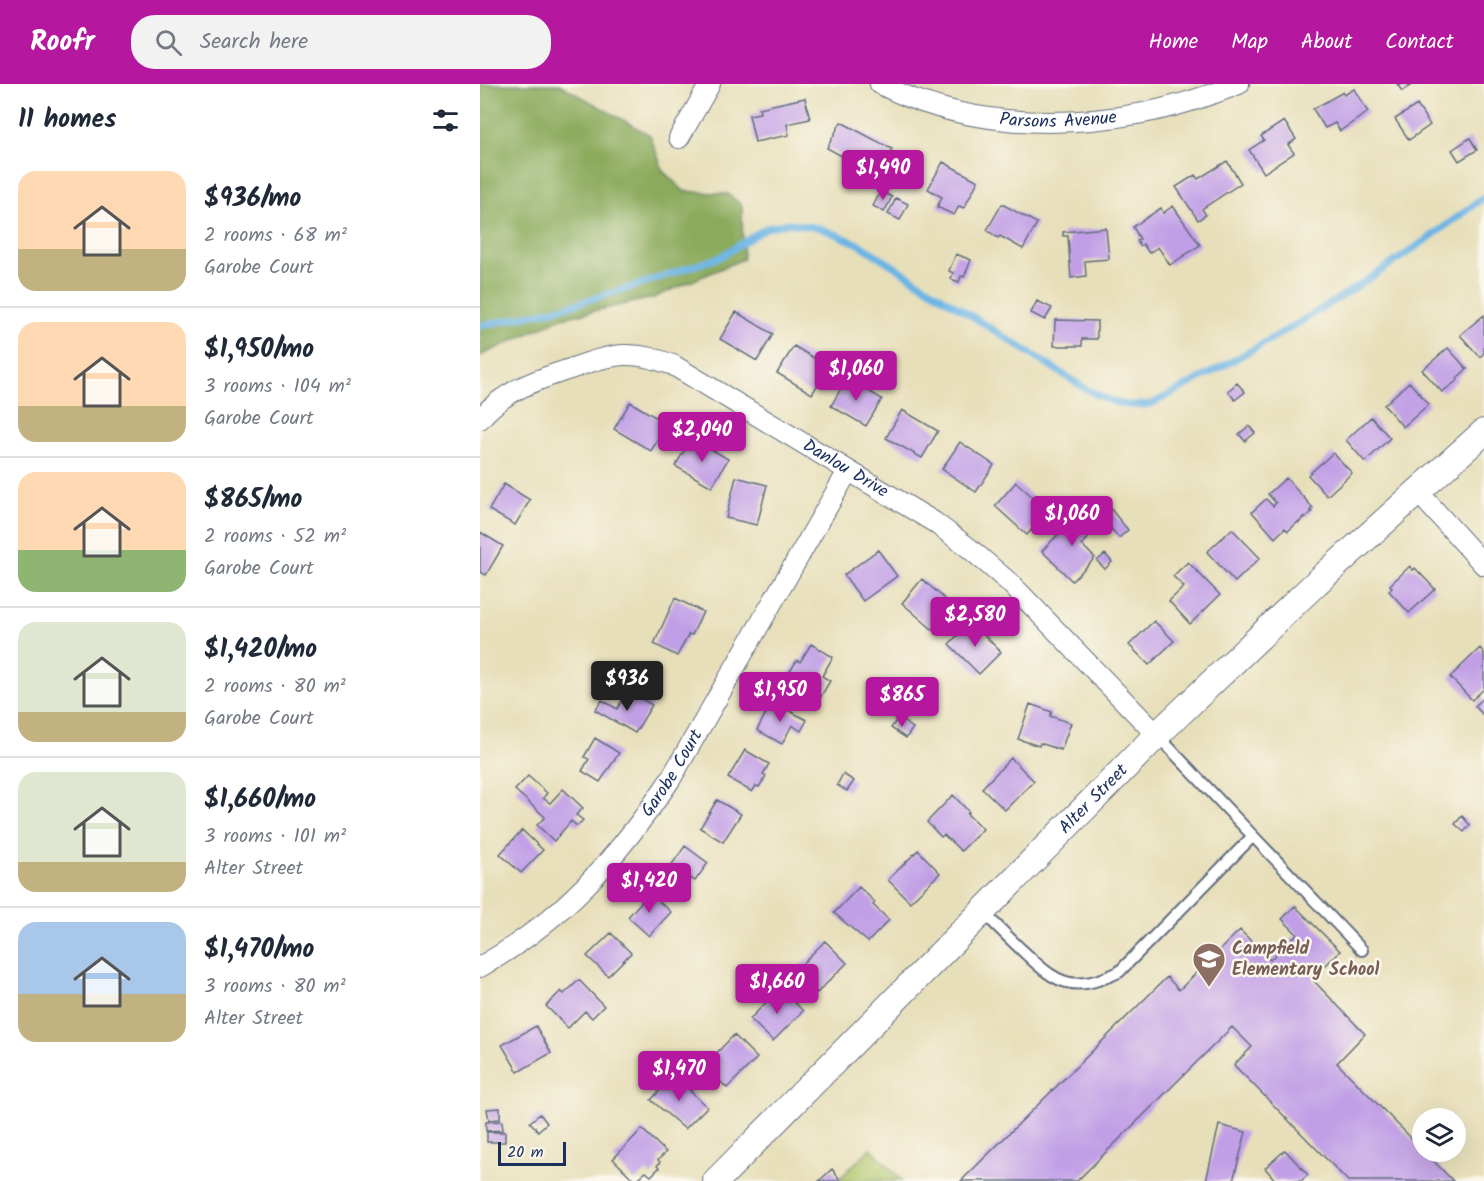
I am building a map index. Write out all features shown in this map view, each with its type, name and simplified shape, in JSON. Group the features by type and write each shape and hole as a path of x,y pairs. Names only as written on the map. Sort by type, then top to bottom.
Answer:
{"street":[{"path":"679,138 710,84"},
{"name":"Parsons Avenue","path":"880,84 929,104 974,116 1034,123 1090,120 1144,113 1196,100 1239,84"},
{"name":"Danlou Drive","path":"480,419 506,395 533,381 599,359 623,355 651,357 673,365 934,522 1010,583 1157,735"},
{"name":"Alter Street","path":"716,1181 1157,735 1316,583 1484,432"},
{"name":"Garobe Court","path":"480,967 514,948 551,919 603,868 637,828 670,780 848,471"},
{"path":"1418,492 1484,565"}],"lane":[{"path":"1157,735 1362,950"},
{"path":"983,912 1046,974 1061,982 1079,984 1098,981 1119,972 1253,836"}],"green space":[{"path":"480,84 559,84 650,135 663,171 684,191 728,194 742,205 743,259 653,298 562,318 480,356"},
{"path":"871,1148 902,1181 841,1181 839,1179"}],"building":[{"path":"1397,84 1413,84 1402,91"},
{"path":"1354,89 1368,112 1340,131 1335,123 1325,128 1313,109 1343,92 1344,95"},
{"path":"805,98 810,119 787,124 789,135 755,142 749,115 760,113 759,108"},
{"path":"1417,105 1430,125 1409,140 1395,119"},
{"path":"1284,121 1296,139 1288,145 1294,153 1264,173 1249,150 1264,140 1261,136"},
{"path":"841,122 892,149 878,176 827,148"},
{"path":"1470,138 1477,150 1459,161 1452,150"},
{"path":"1227,161 1241,183 1202,209 1206,215 1198,220 1176,187 1195,175 1198,179"},
{"path":"943,162 978,181 964,208 959,206 954,215 937,207 942,197 928,189"},
{"path":"881,191 892,197 884,212 873,206"},
{"path":"896,198 908,204 900,220 888,214"},
{"path":"1002,204 1037,223 1023,249 1000,236 998,238 987,230"},
{"path":"1173,206 1200,245 1170,265 1158,247 1149,253 1143,244 1140,246 1137,241 1140,239 1133,227 1161,208 1163,213"},
{"path":"1106,228 1109,259 1085,261 1086,276 1071,278 1068,236 1063,236 1063,232"},
{"path":"956,254 971,260 964,277 961,276 959,282 951,279 953,273 949,271"},
{"path":"1037,301 1052,308 1045,320 1031,313"},
{"path":"736,312 773,334 757,361 720,339"},
{"path":"1484,315 1484,353 1480,357 1460,335"},
{"path":"1055,320 1097,321 1097,339 1082,339 1082,346 1054,346"},
{"path":"794,346 829,367 812,394 777,373"},
{"path":"1448,348 1467,369 1457,378 1458,380 1442,392 1422,370"},
{"path":"847,378 882,399 866,426 831,406"},
{"path":"1409,382 1429,404 1403,427 1384,405"},
{"path":"1237,383 1245,392 1235,400 1228,391"},
{"path":"630,402 667,424 651,451 614,429"},
{"path":"902,410 938,431 922,458 886,438"},
{"path":"1371,417 1390,438 1365,462 1346,440"},
{"path":"1249,426 1255,433 1245,441 1239,434"},
{"path":"692,438 728,459 712,487 675,466"},
{"path":"960,442 994,465 976,492 942,469"},
{"path":"1333,453 1352,473 1327,496 1308,475"},
{"path":"736,477 767,485 757,525 726,518"},
{"path":"1286,478 1313,508 1310,510 1312,512 1305,518 1304,516 1299,523 1288,531 1285,528 1275,538 1252,512 1266,499 1273,506 1276,503 1268,494"},
{"path":"1016,482 1048,511 1027,535 995,506"},
{"path":"504,484 530,500 515,525 489,510"},
{"path":"1104,501 1128,530 1119,538 1100,516 1104,513 1098,507"},
{"path":"1082,510 1094,522 1085,533 1089,537 1082,545 1095,558 1072,581 1042,551"},
{"path":"1232,529 1260,558 1235,582 1207,552"},
{"path":"480,532 503,546 486,575 480,572"},
{"path":"878,550 897,576 863,601 844,575"},
{"path":"1105,554 1112,562 1105,569 1097,561"},
{"path":"1188,562 1220,595 1190,624 1169,601 1184,587 1173,576"},
{"path":"1410,566 1413,570 1415,568 1435,589 1409,613 1389,591 1392,588 1390,585"},
{"path":"922,579 953,606 933,630 902,603"},
{"path":"675,598 703,612 692,635 689,634 677,656 654,644"},
{"path":"1154,621 1174,641 1149,665 1129,645"},
{"path":"971,622 1001,652 979,674 949,644"},
{"path":"811,644 833,657 822,676 830,681 820,698 786,678 797,660 800,662"},
{"path":"1480,648 1484,653 1484,689 1472,700 1450,677"},
{"path":"628,691 652,705 635,733 595,710 602,700 617,709"},
{"path":"1484,698 1484,716 1475,706"},
{"path":"772,702 807,720 801,731 792,725 782,744 757,730"},
{"path":"1030,704 1052,712 1050,716 1071,723 1061,750 1018,739"},
{"path":"898,718 913,728 906,738 891,728"},
{"path":"595,738 619,753 600,782 582,771 589,759 584,757"},
{"path":"745,750 769,764 763,774 766,776 759,787 756,786 752,792 728,778"},
{"path":"1011,758 1034,781 1005,810 982,788"},
{"path":"843,774 854,781 847,791 837,785"},
{"path":"528,776 547,793 543,798 550,803 563,789 583,808 576,815 583,820 577,826 571,821 554,841 537,825 545,817 515,790"},
{"path":"953,795 969,812 967,814 983,829 961,851 944,835 941,837 927,822"},
{"path":"717,800 741,814 723,842 700,828"},
{"path":"1462,816 1470,825 1464,832 1455,824"},
{"path":"522,830 543,850 521,873 500,854"},
{"path":"685,846 708,863 695,881 689,877 682,887 665,874"},
{"path":"918,850 940,873 910,902 888,880"},
{"path":"859,887 889,920 868,942 834,913"},
{"path":"649,893 671,912 649,936 628,917"},
{"path":"1295,906 1340,951 1312,979 1365,1034 1337,1063 1412,1139 1412,1162 1435,1162 1453,1181 1348,1181 1234,1065 1252,1047 1232,1027 1077,1181 961,1181 1167,977 1179,990 1240,930 1270,960 1297,934 1282,919"},
{"path":"611,933 631,953 608,976 587,956"},
{"path":"825,941 847,963 817,993 795,971"},
{"path":"579,980 604,1006 592,1018 585,1011 568,1028 546,1006 561,991 564,994"},
{"path":"780,988 803,1011 773,1041 750,1019"},
{"path":"536,1026 551,1053 518,1072 502,1045"},
{"path":"734,1035 757,1058 727,1088 704,1066"},
{"path":"676,1073 707,1107 685,1129 651,1100"},
{"path":"500,1108 500,1119 489,1120 487,1109"},
{"path":"540,1114 547,1123 538,1131 530,1122"},
{"path":"502,1121 503,1130 486,1131 486,1122"},
{"path":"1219,1125 1246,1132 1233,1181 1206,1181"},
{"path":"642,1129 666,1152 658,1160 659,1168 651,1176 646,1172 635,1181 613,1159"},
{"path":"487,1132 505,1132 505,1142 487,1142"},
{"path":"1285,1150 1308,1175 1301,1181 1276,1181 1265,1168"},
{"path":"832,1169 841,1181 819,1181"}],"waterway":[{"path":"480,326 558,309 638,285 720,257 766,228 788,223 820,228 859,244 1095,394 1124,404 1151,404 1280,334 1364,282 1484,197"}],"place":[{"name":"Campfield Elementary School","path":"1209,988"}]}
